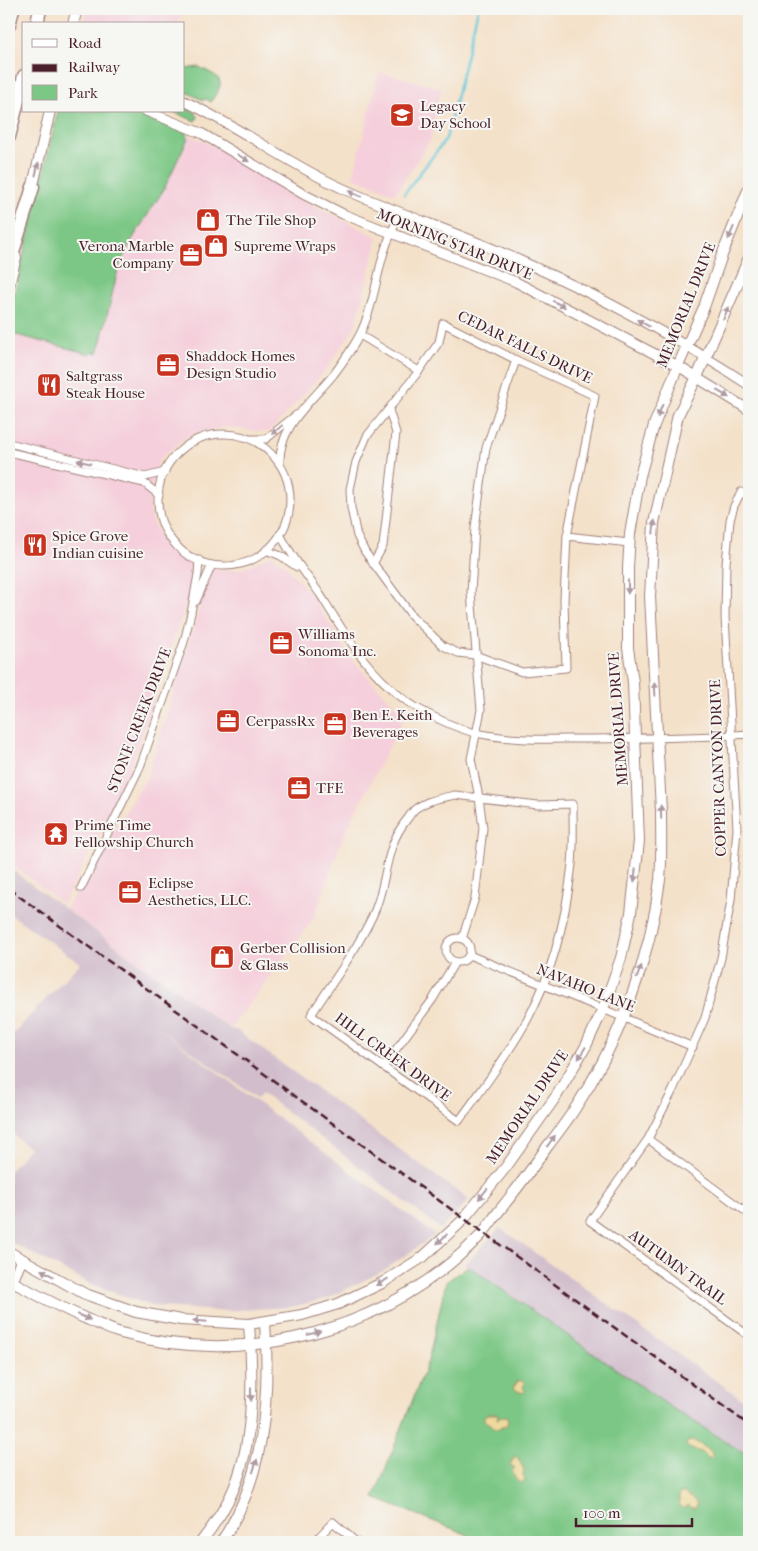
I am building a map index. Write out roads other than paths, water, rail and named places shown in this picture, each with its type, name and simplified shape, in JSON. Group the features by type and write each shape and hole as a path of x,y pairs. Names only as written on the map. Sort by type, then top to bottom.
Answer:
{"highway":[{"path":"9,25 13,9"},
{"path":"37,22 40,9"},
{"path":"9,137 22,84"},
{"path":"9,266 33,187"}],"main road":[{"path":"71,22 72,9"},
{"path":"72,22 77,9"},
{"path":"9,285 50,112"},
{"name":"MEMORIAL DRIVE","path":"9,1252 85,1294 136,1312 181,1320 249,1324 302,1315 338,1304 382,1283 424,1257 461,1222 506,1167 557,1095 586,1046 603,1009 621,958 631,913 639,841 633,682 628,648 629,543 643,468 654,425 704,307 722,254 749,188"},
{"path":"22,1259 10,1283 54,1305 117,1332 142,1338 202,1347 250,1346 311,1334 355,1320 389,1304 421,1284 480,1236 523,1181 576,1106 605,1057 645,958 660,878 661,811 650,596 654,523 678,415 697,377 749,258"},
{"path":"221,1542 246,1495 260,1453 266,1391 267,1343 265,1322"},
{"path":"201,1542 213,1526 233,1490 238,1478 246,1443 251,1406 249,1324"},
{"path":"233,1490 246,1495"}],"street":[{"name":"MORNING STAR DRIVE","path":"185,102 228,123 311,174 352,193 519,260 615,307 706,357 749,385"},
{"name":"MORNING STAR DRIVE","path":"148,112 201,133 303,194 343,214 516,282 678,366 749,410"},
{"path":"251,439 268,450 280,463 287,479 290,496 289,513 280,534 274,543 250,561 235,565 212,565 198,560 180,549 170,537 161,517 159,495 165,472 176,455 192,442 211,435 232,434 251,439 266,439 300,412 335,373 360,335 376,289 381,261 400,212"},
{"name":"CEDAR FALLS DRIVE","path":"419,371 439,342 443,323 516,360 595,396 567,536"},
{"path":"360,335 419,371 367,436 356,462 350,489 351,508 357,536 373,564 412,616 443,646 458,653 475,655 522,672 566,668 564,600 567,536 629,543"},
{"path":"462,939 475,898 483,828 471,759 481,710 471,593 475,528 486,448 516,360"},
{"path":"373,564 383,546 396,433 389,410"},
{"path":"280,463 281,446 300,412"},
{"path":"9,443 145,477 165,472"},
{"path":"9,452 144,483 159,495"},
{"name":"COPPER CANYON DRIVE","path":"590,1221 648,1139 693,1048 714,988 727,929 732,900 737,829 726,617 727,539 730,520 740,492 749,497"},
{"path":"280,534 288,550 356,651 383,681 413,706 442,720 476,733 535,740 732,736 749,734"},
{"path":"266,550 281,556 301,570"},
{"name":"STONE CREEK DRIVE","path":"81,888 140,767 191,613 198,574 198,560"},
{"name":"STONE CREEK DRIVE","path":"191,613 212,565"},
{"name":"HILL CREEK DRIVE","path":"479,797 455,795 434,799 415,809 399,828 391,847 383,884 373,915 359,943 311,1015 459,1121 503,1060 525,1024 543,986"},
{"path":"479,797 538,805 573,804 572,864 561,930 543,986"},
{"path":"453,939 462,939 466,941 470,948 469,955 463,961 455,962 448,957 446,948 453,939"},
{"name":"NAVAHO LANE","path":"469,955 603,1009 693,1048"},
{"path":"383,1067 433,999 455,962"},
{"path":"648,1139 749,1214"},
{"name":"AUTUMN TRAIL","path":"590,1221 749,1336"},
{"path":"314,1542 333,1522 356,1542"}],"waterway":[{"path":"404,194 446,139 478,9"}],"railway":[{"path":"9,889 749,1425"}],"place":[{"name":"Legacy Day School","path":"402,115"},
{"name":"The Tile Shop","path":"208,220"},
{"name":"Supreme Wraps","path":"216,246"},
{"name":"Verona Marble Company","path":"191,255"},
{"name":"Shaddock Homes Design Studio","path":"168,365"},
{"name":"Saltgrass Steak House","path":"49,385"},
{"name":"Spice Grove Indian cuisine","path":"35,545"},
{"name":"Williams Sonoma Inc.","path":"281,643"},
{"name":"CerpassRx","path":"228,721"},
{"name":"Ben E. Keith Beverages","path":"335,724"},
{"name":"TFE","path":"299,788"},
{"name":"Prime Time Fellowship Church","path":"56,834"},
{"name":"Eclipse Aesthetics, LLC.","path":"130,892"},
{"name":"Gerber Collision & Glass","path":"222,957"}]}
